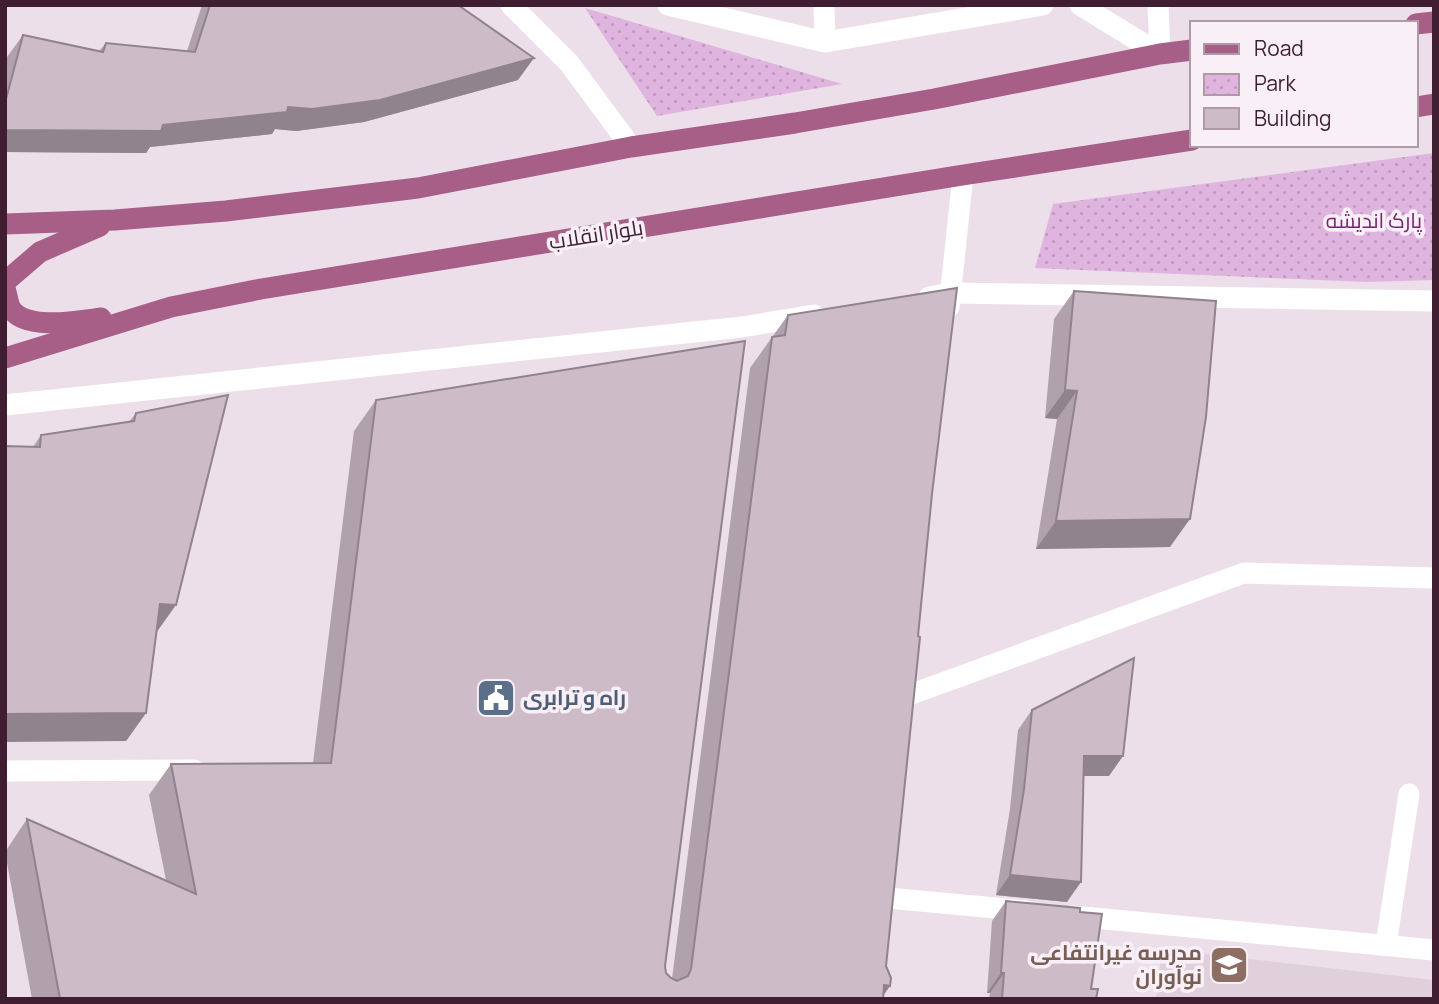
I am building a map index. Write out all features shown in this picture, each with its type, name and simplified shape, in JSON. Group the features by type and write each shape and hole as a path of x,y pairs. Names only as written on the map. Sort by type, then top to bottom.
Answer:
{"main road":[{"path":"5,223 115,220 226,211 418,188 631,147 921,101 1190,50"},
{"name":"بلوار انقلاب","path":"5,358 171,307 261,289 963,175 1190,141"},
{"path":"5,282 40,252 115,220"},
{"path":"5,288 11,309 27,321 69,323 171,307"}],"street":[{"path":"511,5 569,63 631,147"},
{"path":"668,5 825,42 1043,5"},
{"path":"824,5 825,42"},
{"path":"1080,5 1160,54"},
{"path":"1158,5 1160,54"},
{"path":"948,321 963,175"},
{"path":"912,299 951,293 1434,301"},
{"path":"5,405 742,327 834,312"},
{"path":"739,355 742,327"},
{"path":"909,695 1244,573 1434,578"},
{"path":"906,722 912,667"},
{"path":"5,771 211,771"},
{"path":"1386,945 1409,794"},
{"path":"885,923 891,871"},
{"path":"888,898 1434,950"}],"shaded area":[{"name":"مدرسه غیرانتفاعی نوآوران","path":"1162,949 1434,980 1434,999 1156,999"}],"green space":[{"path":"585,8 842,84 657,116"},
{"name":"پارک اندیشه","path":"1434,153 1434,280 1367,282 1035,268 1053,204"}],"building":[{"path":"210,5 458,5 534,58 380,100 312,109 288,107 287,112 163,125 161,131 5,130 5,103 23,35 103,52 106,43 195,52"},
{"path":"957,288 932,494 886,966 891,978 890,986 884,985 883,999 60,999 27,819 196,894 171,764 331,763 376,400 745,341 665,966 666,973 677,981 688,976 772,337 785,335 788,315"},
{"path":"1074,291 1216,301 1206,417 1190,519 1056,521 1077,391 1065,390"},
{"path":"228,395 176,605 160,604 146,713 5,714 5,446 40,447 41,435 134,421 136,413"},
{"path":"1134,658 1123,756 1084,756 1081,882 1010,875 1024,789 1032,710"},
{"path":"1006,901 1080,908 1080,912 1102,914 1091,989 1098,989 1096,999 1002,999"}],"place":[{"name":"راه و ترابری","path":"496,698"},
{"name":"مدرسه غیرانتفاعی نوآوران","path":"1229,965"}]}
